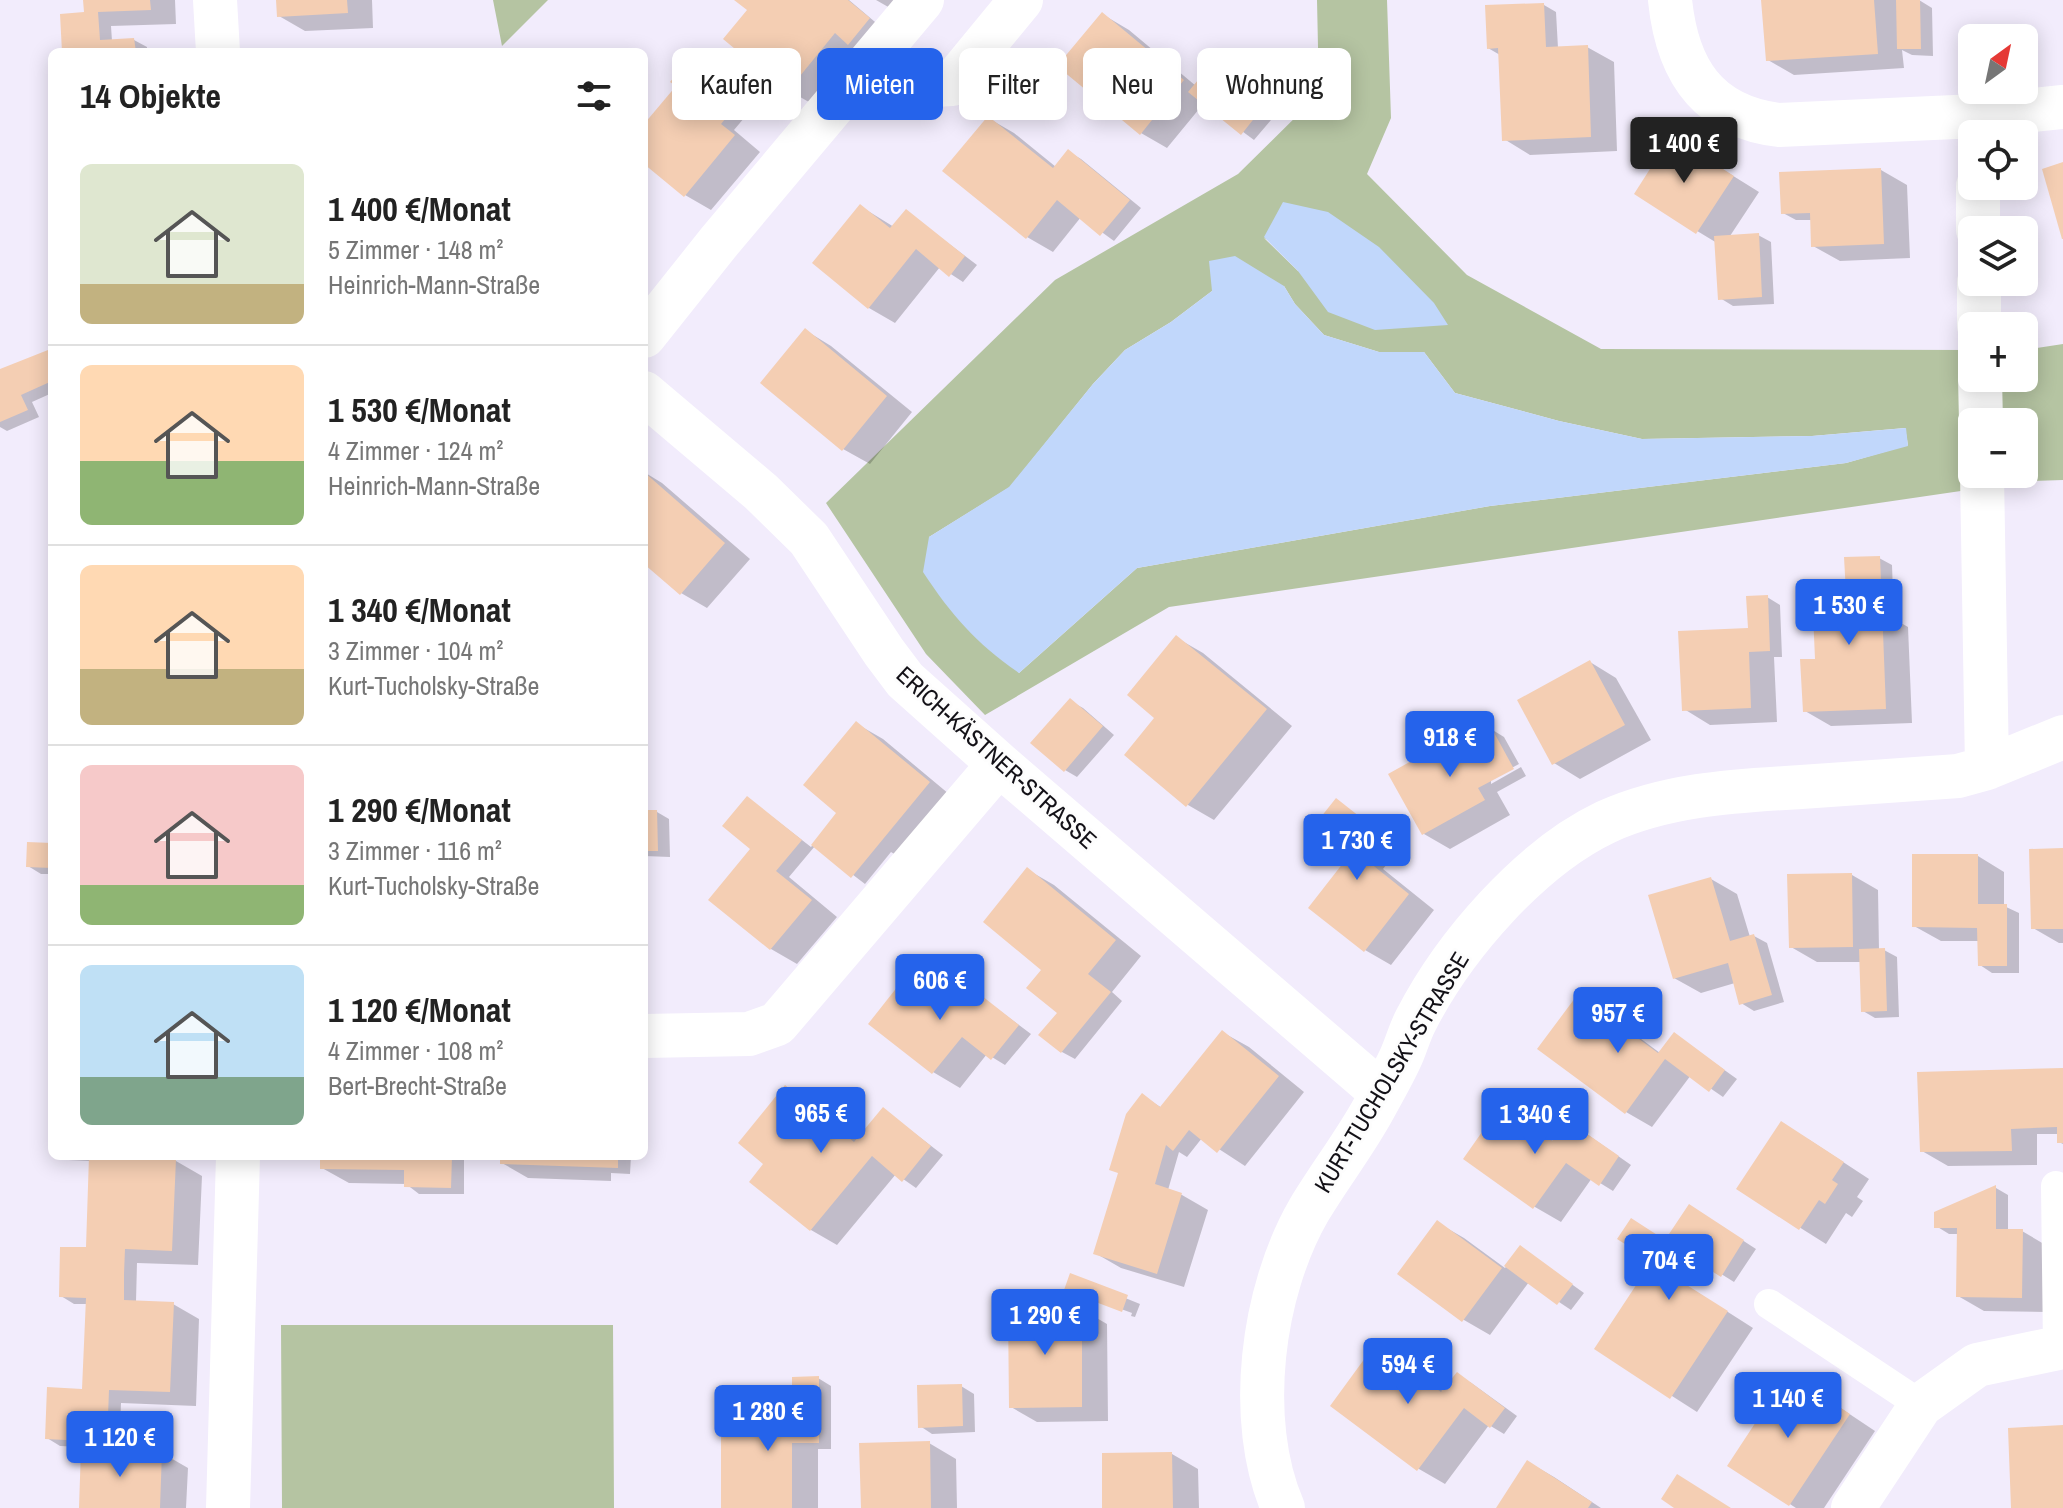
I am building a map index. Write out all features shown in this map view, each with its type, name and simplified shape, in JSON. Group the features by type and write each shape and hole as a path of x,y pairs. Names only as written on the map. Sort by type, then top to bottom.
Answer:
{"street":[{"path":"215,0 218,48"},
{"path":"882,48 922,0"},
{"path":"943,85 952,84 1021,0"},
{"path":"1670,0 1673,28 1694,80 1730,112 1756,122 1779,125 1958,125"},
{"path":"2001,120 2063,107"},
{"path":"648,331 822,120"},
{"name":"ERICH-KÄSTNER-STRASSE","path":"648,396 789,517 809,539 905,680 1382,1093"},
{"path":"1982,488 1987,768"},
{"name":"KURT-TUCHOLSKY-STRASSE","path":"1283,1508 1269,1459 1262,1402 1263,1361 1276,1288 1287,1257 1308,1212 1355,1141 1382,1093 1415,1022 1461,951 1517,886 1562,846 1634,811 1717,792 1958,776 1987,768 2063,737"},
{"path":"648,1036 749,1034 777,1024 999,764"},
{"path":"228,1508 238,1160"},
{"path":"1853,1508 1921,1405 1977,1365 2061,1347"}],"lane":[{"path":"2056,1186 2061,1347"},
{"path":"1769,1304 1921,1405"}],"green space":[{"path":"493,0 548,0 502,46"},
{"path":"1317,0 1387,0 1391,118 1367,174 1467,275 1601,349 1958,350 1958,392 2038,392 2038,348 2063,344 2063,480 2038,481 2038,408 1958,408 1958,488 1981,488 1169,607 985,715 926,654 826,503 1055,280 1238,174 1293,120 1351,120 1351,48 1318,48","holes":["1264,238 1447,325 1298,271","1284,286 1295,304 1324,335 1379,352 1424,352 1455,393 1559,421 1642,439 1812,436 1905,428 1908,445 1846,463 1490,506 1137,568 1019,673 929,537 1010,487 1093,384 1125,350 1171,322 1212,291"]},
{"path":"281,1325 613,1325 614,1508 282,1508"}],"water":[{"path":"1283,202 1328,212 1379,247 1434,303 1448,325 1375,330 1328,312 1298,271 1264,237"},
{"path":"1235,256 1284,286 1295,304 1324,335 1379,352 1424,352 1455,393 1642,439 1812,436 1906,428 1908,446 1846,463 1490,506 1137,568 1019,673 966,628 923,572 929,537 1009,487 1093,384 1125,350 1171,322 1212,291 1209,261"}],"building":[{"path":"83,0 150,0 151,10 98,12 100,40 134,38 135,48 62,48 60,14 84,12"},
{"path":"276,0 347,0 348,13 277,17"},
{"path":"734,0 848,0 870,18 848,45 835,33 823,48 817,48 817,55 801,75 801,48 734,48 723,39 747,10"},
{"path":"1761,0 1874,0 1878,54 1766,61"},
{"path":"1896,0 1920,0 1921,49 1897,49"},
{"path":"1544,3 1546,47 1588,45 1591,137 1502,141 1498,48 1487,49 1485,5"},
{"path":"1102,12 1145,48 1083,48 1083,88 1067,74 1067,54"},
{"path":"1197,81 1197,99 1188,92"},
{"path":"672,91 672,120 724,120 721,124 735,135 684,197 648,167 648,119"},
{"path":"985,120 993,120 1053,168 1068,149 1130,200 1100,236 1057,200 1026,239 942,171"},
{"path":"1122,120 1152,120 1140,135"},
{"path":"1223,120 1253,120 1241,135"},
{"path":"1671,136 1734,176 1696,234 1634,194"},
{"path":"2063,162 2063,239 2062,239 2042,169"},
{"path":"1881,168 1884,244 1811,247 1810,213 1781,214 1779,172"},
{"path":"860,204 890,228 906,209 965,256 949,277 916,249 868,309 812,263"},
{"path":"1759,233 1762,297 1718,300 1714,236"},
{"path":"805,328 887,396 842,451 760,383"},
{"path":"48,350 48,383 21,395 28,410 0,422 0,369"},
{"path":"648,476 725,543 680,595 648,567"},
{"path":"1880,556 1886,709 1803,712 1800,659 1815,659 1813,613 1847,611 1844,557"},
{"path":"1768,595 1770,651 1749,652 1751,708 1682,711 1678,631 1748,628 1746,596"},
{"path":"1176,635 1267,709 1186,807 1124,755 1154,718 1127,695"},
{"path":"1590,660 1625,725 1552,765 1517,700"},
{"path":"1070,698 1103,726 1064,772 1030,743"},
{"path":"856,721 930,782 851,878 811,845 836,813 803,785"},
{"path":"1491,727 1514,769 1478,788 1485,800 1422,835 1388,774 1451,739 1455,748"},
{"path":"747,796 802,840 776,871 812,900 770,950 708,900 750,849 722,826"},
{"path":"1336,798 1388,839 1370,863 1409,894 1364,952 1308,908 1354,849 1317,822"},
{"path":"648,810 657,810 658,851 648,851"},
{"path":"27,842 48,843 48,868 26,867"},
{"path":"2063,848 2063,929 2031,929 2029,849"},
{"path":"1912,854 1978,854 1978,904 2007,904 2007,966 1978,966 1977,928 1912,927"},
{"path":"1027,867 1116,940 1088,974 1111,992 1061,1053 1038,1035 1057,1013 1026,988 1041,970 983,922"},
{"path":"1852,873 1853,947 1789,948 1787,874"},
{"path":"1711,877 1730,941 1754,934 1772,995 1739,1005 1728,963 1673,979 1648,895"},
{"path":"1885,948 1887,1011 1861,1012 1859,949"},
{"path":"913,967 955,1001 968,985 1019,1025 991,1060 962,1037 932,1074 868,1024"},
{"path":"1578,994 1658,1053 1674,1032 1725,1070 1709,1092 1665,1059 1625,1114 1537,1049"},
{"path":"1222,1030 1279,1076 1217,1153 1189,1130 1173,1151 1166,1145 1155,1184 1182,1193 1157,1274 1093,1254 1118,1173 1109,1170 1126,1114 1142,1093 1160,1107"},
{"path":"2063,1068 2063,1143 2057,1143 2057,1127 2011,1129 2012,1151 1920,1152 1917,1072"},
{"path":"785,1085 854,1142 883,1107 931,1146 902,1182 872,1156 810,1231 749,1182 763,1164 738,1143"},
{"path":"1501,1105 1552,1141 1567,1120 1619,1156 1599,1186 1566,1163 1533,1209 1463,1159"},
{"path":"1781,1121 1844,1162 1832,1180 1838,1184 1825,1204 1819,1200 1799,1230 1736,1189"},
{"path":"89,1160 176,1160 172,1251 125,1249 124,1274 124,1300 174,1302 170,1392 109,1390 107,1442 45,1439 47,1387 82,1389 86,1298 59,1297 60,1247 86,1247"},
{"path":"320,1160 452,1160 451,1188 404,1187 404,1170 320,1169"},
{"path":"500,1160 618,1160 618,1168 500,1164"},
{"path":"1996,1185 1996,1229 2023,1229 2022,1298 1956,1297 1957,1228 1934,1228 1934,1212"},
{"path":"1689,1204 1744,1240 1721,1277 1688,1256 1674,1277 1728,1311 1670,1399 1594,1349 1652,1261 1617,1239 1631,1218 1665,1240"},
{"path":"1437,1220 1502,1268 1462,1322 1397,1274"},
{"path":"1520,1245 1573,1284 1557,1305 1504,1266"},
{"path":"1070,1273 1128,1295 1122,1312 1064,1290"},
{"path":"1082,1307 1082,1407 1009,1408 1008,1308"},
{"path":"1376,1343 1441,1392 1457,1372 1505,1408 1490,1428 1464,1408 1417,1471 1330,1406"},
{"path":"1788,1373 1850,1414 1789,1506 1727,1466"},
{"path":"819,1376 819,1443 792,1443 792,1508 721,1508 721,1425 792,1425 792,1377"},
{"path":"962,1384 963,1426 918,1428 917,1385"},
{"path":"2063,1425 2063,1508 2011,1508 2008,1428"},
{"path":"930,1441 931,1508 861,1508 859,1443"},
{"path":"81,1448 162,1451 160,1508 79,1508"},
{"path":"1172,1452 1173,1508 1102,1508 1102,1453"},
{"path":"1527,1460 1592,1502 1588,1508 1496,1508"},
{"path":"1677,1474 1731,1508 1674,1508 1661,1499"}]}
